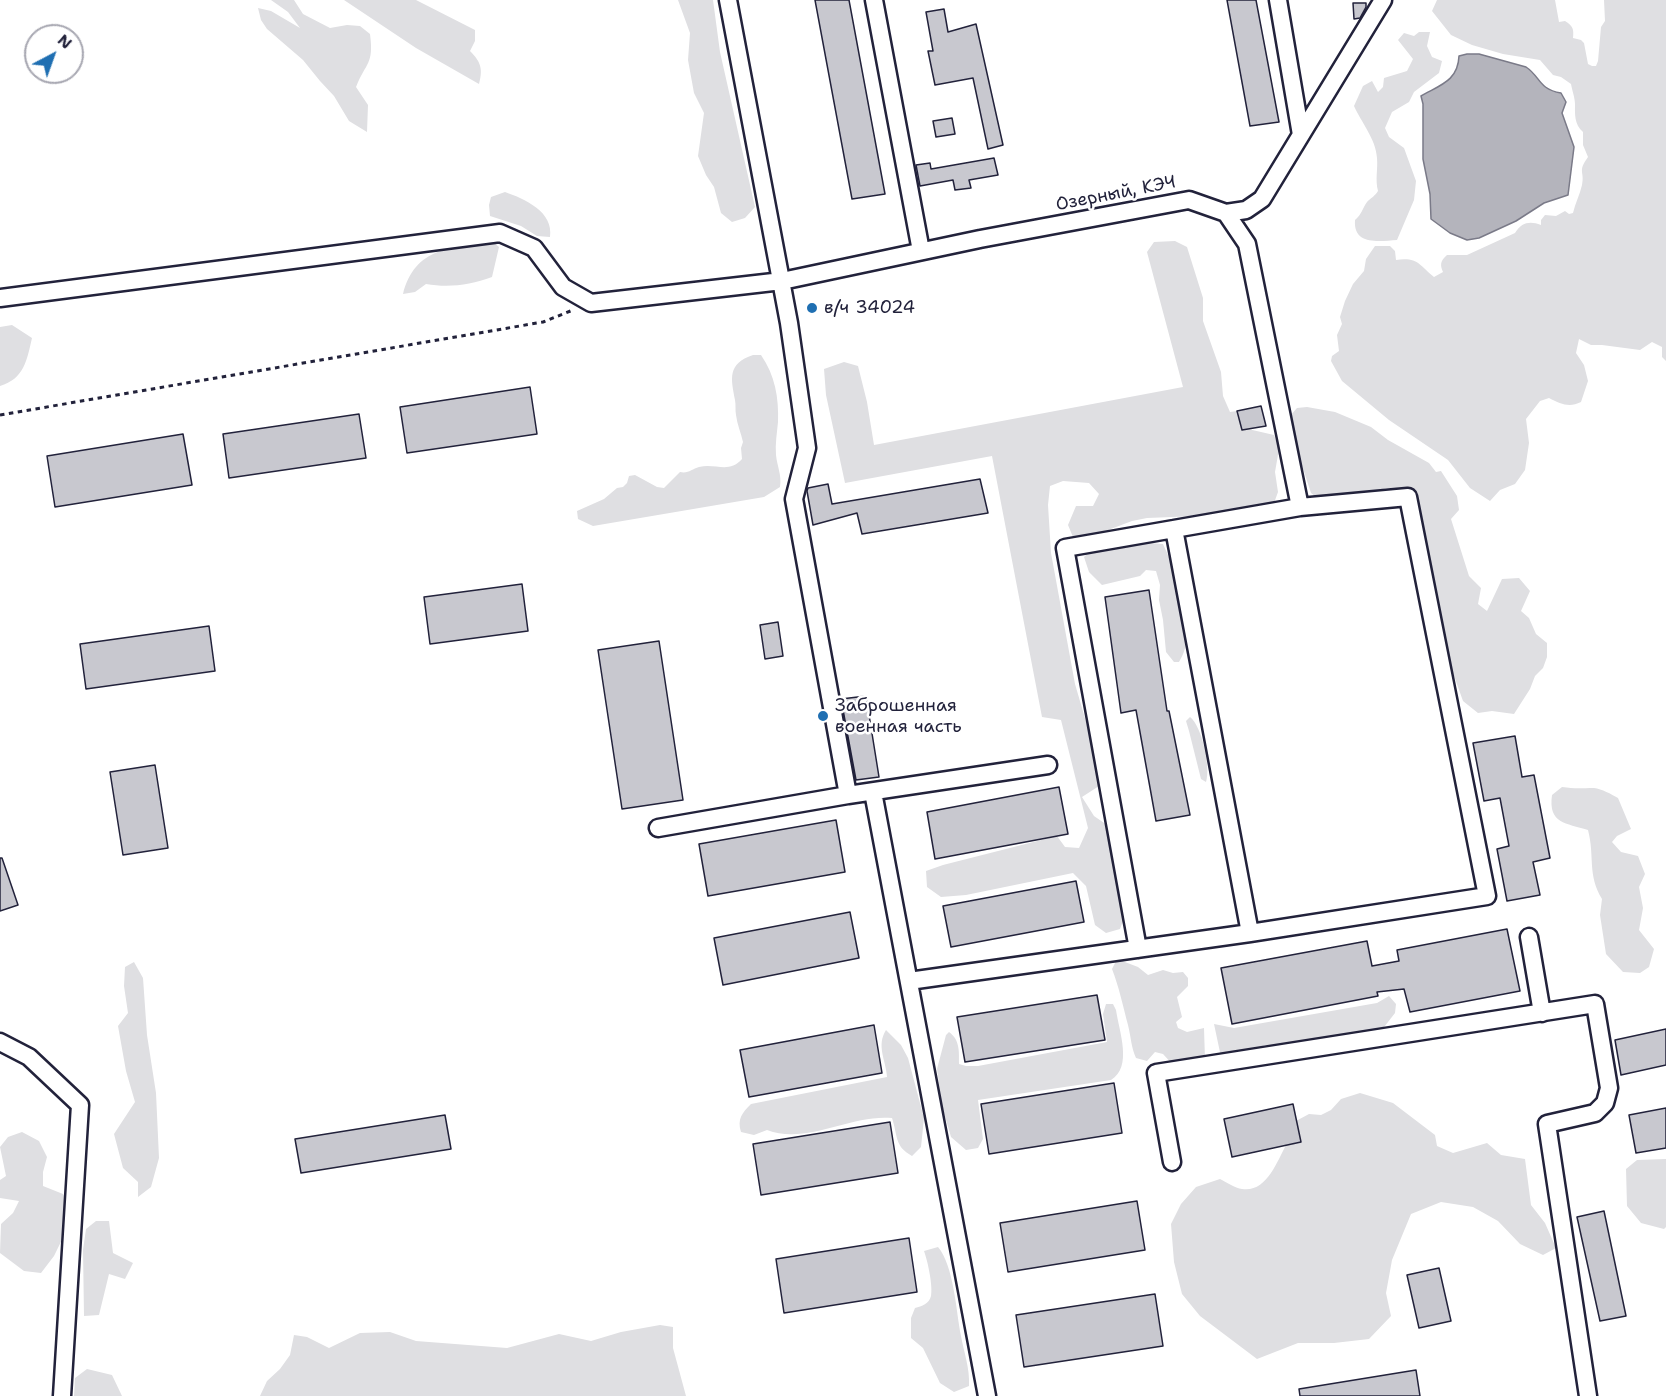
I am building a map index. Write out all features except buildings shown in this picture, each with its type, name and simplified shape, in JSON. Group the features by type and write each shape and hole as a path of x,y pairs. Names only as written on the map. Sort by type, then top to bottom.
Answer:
{"street":[{"path":"728,0 782,281 807,448 794,499 848,795"},
{"path":"874,0 921,251"},
{"path":"1278,0 1301,135"},
{"path":"1300,507 1247,244 1227,213 1246,210 1262,199 1383,0"},
{"name":"Озерный, КЭЧ","path":"591,303 782,281 921,251 1189,200 1227,213"},
{"path":"0,298 500,233 534,248 563,287 591,303"},
{"path":"909,981 1138,949 1250,933 1487,896 1408,497 1300,507 1065,548 1138,949"},
{"path":"1174,529 1250,933"},
{"path":"658,828 848,795 1048,765"},
{"path":"873,792 987,1396"},
{"path":"1529,938 1542,1013"},
{"path":"1172,1162 1156,1073 1595,1004 1609,1089 1605,1103 1596,1113 1546,1124 1588,1396"},
{"path":"0,1042 29,1057 80,1105 62,1396"}],"path":[{"path":"0,415 543,322 591,303"}],"shaded area":[{"path":"271,0 294,0 303,14 330,28 347,25 360,26 370,34 370,58 356,87 368,105 367,132 349,121 334,96 303,60 267,29 261,20 258,8 271,11 300,28 288,12"},
{"path":"344,0 416,0 475,30 475,41 470,51 480,66 479,84 416,48"},
{"path":"678,0 713,0 720,52 755,207 745,218 732,222 721,213 714,187 698,156 704,113 694,93 688,60 690,33"},
{"path":"1437,0 1555,0 1559,22 1565,21 1571,26 1573,38 1584,43 1588,64 1596,66 1601,27 1605,21 1604,0 1666,0 1666,361 1662,357 1662,347 1652,342 1640,350 1591,345 1579,339 1576,353 1584,365 1588,381 1581,402 1569,405 1549,398 1540,401 1526,419 1529,443 1525,470 1515,484 1500,490 1490,501 1470,488 1448,460 1389,420 1342,381 1331,361 1332,356 1339,351 1337,335 1342,324 1340,317 1345,301 1353,284 1364,271 1366,259 1375,246 1390,246 1395,251 1396,260 1414,261 1434,277 1443,272 1441,263 1447,255 1467,255 1515,233 1523,225 1533,223 1541,225 1541,220 1545,215 1556,216 1565,211 1569,214 1573,213 1581,188 1582,169 1588,157 1583,145 1583,132 1576,119 1571,84 1553,75 1540,60 1503,54 1472,45 1451,35 1432,11"},
{"path":"1419,32 1430,32 1427,46 1432,57 1442,61 1439,73 1414,92 1409,102 1392,112 1385,128 1389,137 1404,148 1416,181 1414,200 1397,240 1369,240 1358,234 1355,220 1378,191 1377,158 1371,137 1354,106 1363,86 1372,81 1378,92 1383,87 1384,78 1407,71 1413,59 1398,40 1404,33 1414,36"},
{"path":"1479,54 1526,67 1548,89 1561,93 1566,102 1562,113 1574,147 1568,195 1544,203 1516,221 1479,238 1467,240 1450,233 1431,219 1430,194 1423,159 1421,96 1452,77 1459,56"},
{"path":"505,192 521,198 543,214 550,228 550,237 537,236 521,226 490,216 491,197"},
{"path":"1175,241 1187,247 1203,298 1203,321 1221,372 1223,396 1230,412 1237,411 1242,430 1248,429 1274,435 1279,449 1275,472 1278,492 1274,503 1198,516 1147,518 1132,521 1092,536 1073,537 1068,525 1076,506 1093,506 1099,494 1089,483 1063,481 1050,486 1048,505 1051,553 1075,684 1091,739 1099,786 1082,797 1094,816 1107,825 1124,918 1120,929 1106,933 1095,925 1086,886 1073,873 966,895 941,897 927,887 926,871 1057,836 1065,847 1079,848 1088,828 1061,720 1042,717 992,456 845,483 826,395 824,369 844,362 858,366 874,445 1183,387 1147,252 1154,242"},
{"path":"493,242 499,247 492,277 459,285 426,284 415,292 403,294 416,267 426,258 450,248"},
{"path":"12,325 32,338 26,361 19,374 0,386 0,327"},
{"path":"753,355 761,355 770,371 777,396 776,451 780,487 764,497 593,526 578,519 577,511 604,499 617,488 623,487 629,476 635,475 657,487 664,488 680,472 688,472 705,466 732,466 742,459 743,442 737,418 732,378 735,367"},
{"path":"1307,407 1335,412 1371,427 1388,440 1429,463 1436,472 1441,471 1457,496 1459,510 1451,519 1469,576 1481,588 1478,604 1487,611 1502,579 1519,578 1530,591 1521,611 1529,618 1536,634 1547,643 1547,657 1543,668 1535,676 1530,689 1514,714 1492,711 1478,713 1463,701 1443,635 1418,505 1412,493 1403,488 1386,488 1368,494 1320,500 1311,493 1290,429 1290,416 1297,408"},
{"path":"1149,543 1163,544 1180,586 1187,619 1187,635 1185,649 1179,662 1174,662 1166,652 1159,600 1160,585 1156,571 1146,570 1140,576 1102,585 1089,572 1084,557 1090,551"},
{"path":"1190,717 1202,738 1207,767 1206,782 1201,779 1186,721"},
{"path":"1562,787 1594,788 1618,798 1631,829 1617,836 1612,842 1621,852 1638,856 1645,874 1639,887 1643,908 1639,930 1654,949 1649,967 1640,973 1623,972 1606,954 1600,915 1602,899 1594,881 1588,830 1560,821 1551,805 1552,795"},
{"path":"1117,959 1138,967 1148,975 1163,970 1173,973 1183,972 1188,978 1188,986 1177,997 1182,1017 1176,1022 1178,1028 1187,1032 1204,1028 1205,1060 1174,1066 1163,1054 1155,1052 1147,1061 1136,1058 1112,969"},
{"path":"134,962 143,978 147,1035 156,1093 159,1158 151,1187 138,1197 138,1182 123,1168 114,1134 135,1102 126,1071 118,1026 128,1013 124,986 125,967"},
{"path":"1389,996 1396,1004 1395,1013 1381,1031 1283,1047 1265,1045 1249,1052 1221,1057 1214,1024 1234,1028 1377,1003"},
{"path":"1106,1004 1113,1004 1116,1010 1122,1038 1123,1058 1118,1074 1111,1080 978,1100 983,1139 978,1148 966,1150 951,1137 942,1106 937,1069 946,1035 949,1032 957,1042 959,1064 978,1066 1107,1042 1103,1014"},
{"path":"886,1030 901,1045 908,1058 924,1118 921,1147 912,1156 899,1144 892,1118 861,1120 798,1134 782,1134 767,1130 754,1135 741,1132 741,1116 751,1104 887,1077 882,1047"},
{"path":"1360,1093 1393,1103 1435,1135 1437,1146 1453,1153 1487,1143 1501,1155 1525,1159 1531,1205 1545,1223 1556,1248 1543,1255 1520,1244 1498,1221 1473,1207 1441,1202 1411,1214 1392,1260 1386,1293 1391,1316 1369,1339 1334,1343 1298,1343 1257,1359 1200,1316 1182,1294 1174,1262 1171,1224 1181,1204 1196,1187 1220,1179 1242,1189 1258,1186 1270,1175 1286,1145 1301,1142 1296,1121 1309,1114 1321,1115 1331,1110 1341,1099"},
{"path":"22,1132 39,1141 47,1157 43,1172 43,1186 63,1194 74,1215 54,1256 41,1273 24,1271 0,1253 1,1224 13,1213 19,1201 0,1198 0,1180 6,1176 0,1147 8,1137"},
{"path":"1666,1159 1666,1227 1664,1229 1641,1223 1627,1206 1626,1169 1637,1160"},
{"path":"96,1221 109,1221 113,1253 133,1263 125,1279 109,1274 99,1315 84,1316 83,1250 86,1229"},
{"path":"938,1247 948,1265 954,1289 969,1373 969,1386 954,1392 940,1383 923,1348 911,1338 911,1318 915,1308 927,1303 931,1296 930,1274 924,1251"},
{"path":"660,1325 673,1327 673,1348 686,1396 260,1396 267,1381 290,1355 294,1335 307,1337 329,1348 360,1333 390,1332 416,1341 507,1348 559,1334 591,1341 621,1332"},
{"path":"87,1369 112,1375 122,1396 74,1396 75,1378"}],"place":[{"name":"в/ч 34024","path":"812,308"},
{"name":"Заброшенная военная часть","path":"823,716"}]}
